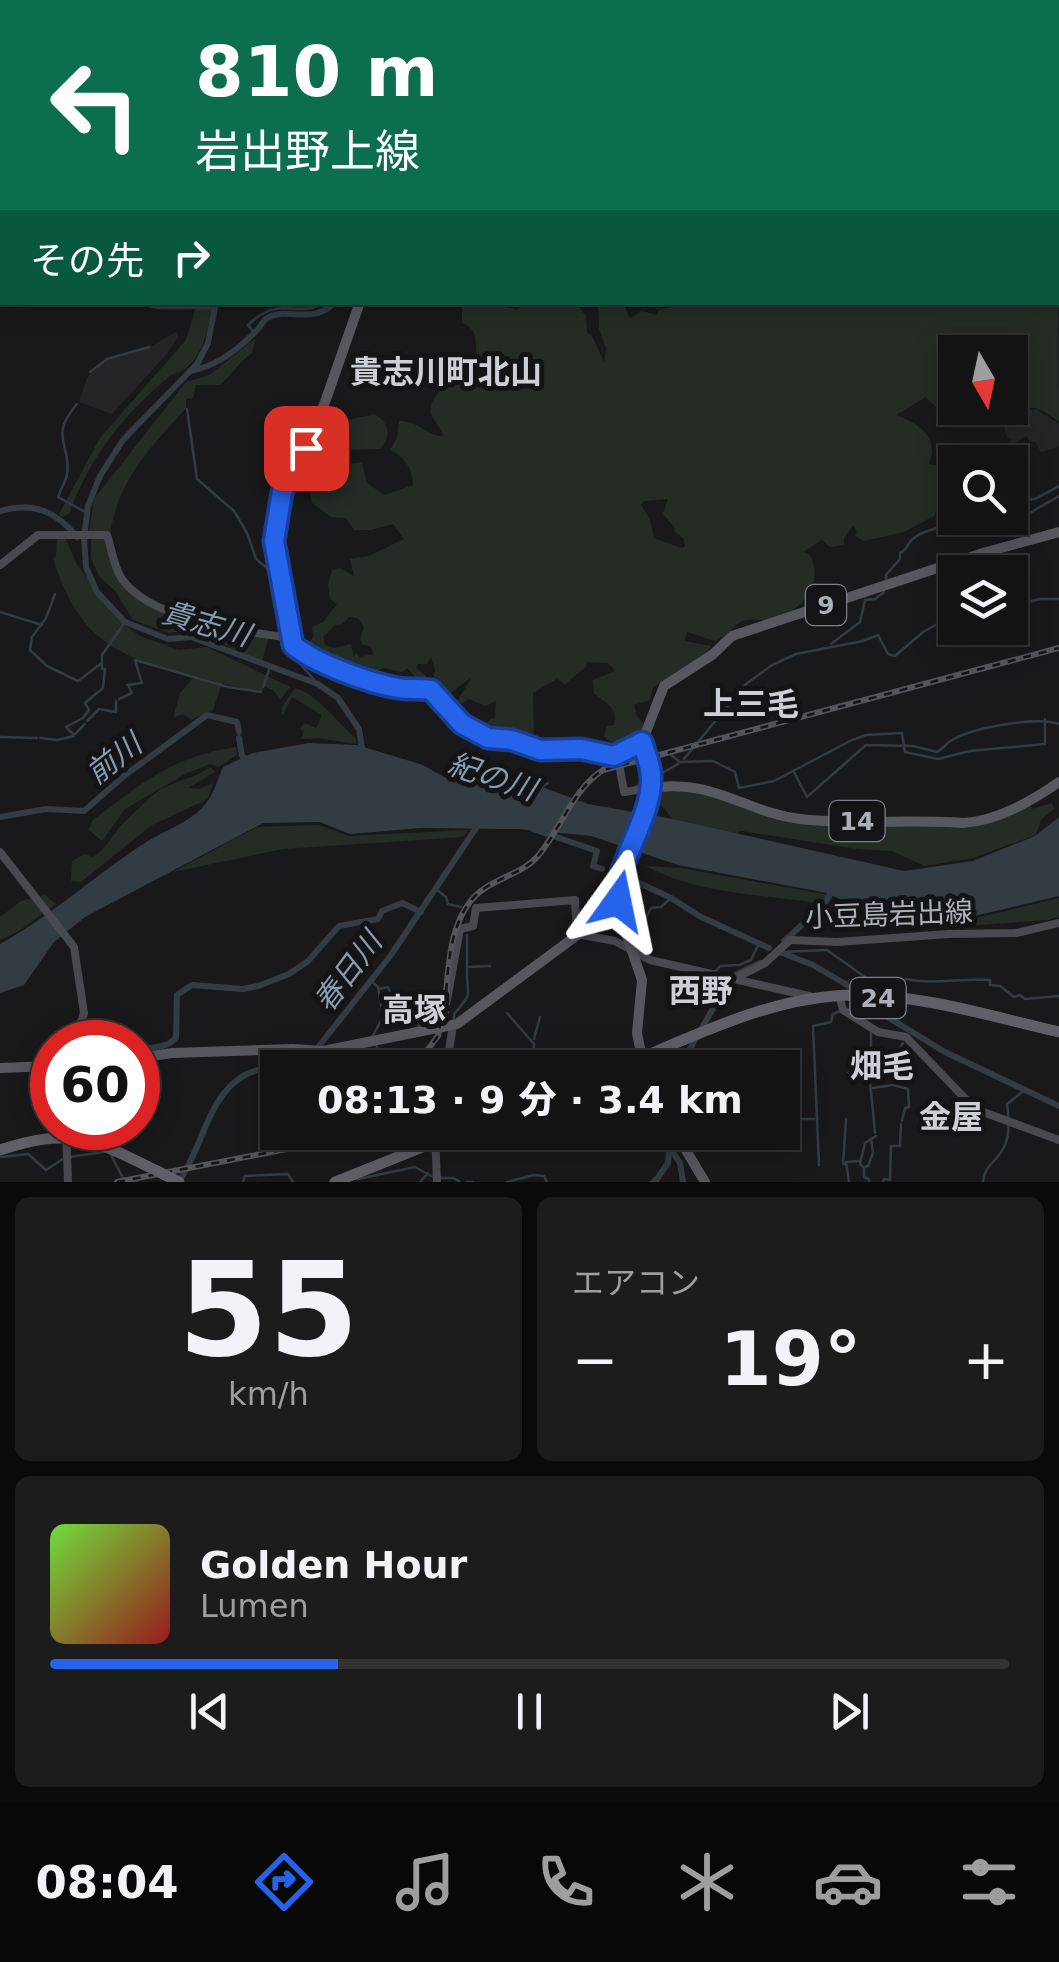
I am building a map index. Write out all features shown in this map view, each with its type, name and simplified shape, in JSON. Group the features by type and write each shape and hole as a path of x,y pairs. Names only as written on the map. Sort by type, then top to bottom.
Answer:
{"highway":[{"name":"24","path":"668,1050 782,1004 839,997 901,998 1059,1033"},
{"path":"0,1152 30,1141"},
{"path":"114,1150 176,1182"},
{"path":"332,1182 408,1150"}],"main road":[{"path":"359,305 324,402 277,510 275,554 290,638 296,648 351,676 400,688 431,690 462,724 484,737 512,740 540,750 581,749 614,756 642,742 652,790 617,906 642,985 637,1023 640,1050"},
{"name":"9","path":"642,742 664,686 712,655 732,636 983,553 1059,532"},
{"path":"0,566 35,536 106,536 122,579 147,602 195,619 290,638"},
{"path":"620,769 624,792 652,790"},
{"name":"14","path":"652,790 674,784 704,788 799,819 963,823 979,821 1034,799 1059,782"},
{"path":"0,852 68,938 76,954 84,1008 81,1020"},
{"path":"450,1050 448,1026 460,930 474,925 476,908 575,900 576,934"},
{"path":"160,1055 316,1050 448,1026 464,1020 617,906"},
{"name":"小豆島岩出線","path":"731,979 766,963 786,942 794,940 837,942 1016,934 1059,923"},
{"path":"576,934 731,979 807,996 836,990 843,1010 872,1028 910,1040 974,1108 1059,1140"},
{"path":"0,1068 30,1067"},
{"path":"67,1150 68,1182"},
{"path":"436,1150 437,1182"},
{"path":"687,1150 706,1182"}],"shaded area":[{"path":"196,305 213,305 197,356 154,390 110,437 87,473 69,514 62,517 59,514 100,438 186,340"},
{"path":"462,305 517,310 523,305 578,305 586,316 587,332 604,362 606,348 599,329 598,305 624,305 630,318 642,311 657,315 658,311 676,305 1058,305 1059,421 1041,410 1028,408 1028,335 938,335 938,409 926,397 896,415 919,427 932,446 929,464 938,466 938,504 934,516 904,532 864,541 855,536 853,526 844,545 830,547 822,540 803,552 810,555 814,566 812,586 800,604 782,616 743,621 715,641 687,632 685,641 711,646 708,655 653,687 650,700 634,705 647,728 644,737 613,754 615,745 604,737 607,726 614,725 614,714 594,694 593,680 615,671 608,663 587,662 565,684 557,679 533,693 534,739 529,743 486,733 484,727 495,718 496,701 485,706 469,699 458,706 456,703 472,677 445,697 432,687 435,670 431,657 427,664 418,664 416,668 426,676 427,683 423,685 407,668 402,672 383,668 367,676 353,676 307,646 313,637 312,627 323,622 337,604 330,599 332,571 340,568 354,576 350,559 369,556 404,539 393,524 354,530 346,518 331,517 312,503 308,482 327,471 327,467 362,462 367,483 385,495 413,485 407,464 390,450 397,438 399,421 443,436 430,408 440,391 461,376 464,382 487,383 506,372 498,354 477,361 474,333 462,323","holes":["668,499 663,514 685,547 654,538 641,505 644,501","349,617 358,618 364,627 360,639 374,654 359,657 357,652 354,657 351,644 334,648 325,645 323,637"]},
{"path":"176,332 178,337 165,356 112,414 79,402 87,378 102,362 150,347"},
{"path":"256,338 252,353 220,385 196,385 193,398 186,399 186,408 128,481 110,534 89,534 94,499 186,382 209,375"},
{"path":"1036,409 1059,424 1056,448 1041,452 1035,441 1031,443 1026,436 1012,444 1004,425 1028,425 1028,410"},
{"path":"374,414 387,430 380,449 349,450 344,458 321,464 338,427 348,420"},
{"path":"57,537 65,537 77,565 126,626 140,636 179,650 207,647 290,687 280,700 264,686 261,693 222,683 213,710 191,720 183,714 173,718 180,693 193,678 218,682 135,658 95,633 65,590 53,558"},
{"path":"107,537 119,576 167,613 269,636 262,661 189,630 169,633 133,620 116,592 99,576 91,558 91,538"},
{"path":"295,688 319,703 356,739 356,744 301,739 304,723 316,728 322,715 292,697 282,716 282,707"},
{"path":"309,743 357,745 423,765 446,778 537,785 588,804 904,871 973,861 1035,836 1059,817 1059,896 936,925 892,924 827,893 678,865 591,836 519,829 421,828 350,834 320,822 263,823 85,917 54,942 24,985 0,993 0,944 129,853 196,813 209,799 223,767 253,753"},
{"path":"236,747 237,755 219,767 210,764 185,774 125,809 102,841 89,830 92,821 159,773 193,757"},
{"path":"210,767 215,772 188,788 199,789 213,783 208,799 152,825 81,882 71,881 72,861 84,854 97,854 159,790"},
{"path":"688,788 790,821 975,826 1030,806 1031,809 1052,803 1054,809 1041,820 1036,835 973,858 925,866 892,851 741,831 733,834 673,819 660,804 664,789"},
{"path":"319,825 349,836 468,830 463,837 283,849 173,872 257,827"},
{"path":"646,866 681,868 829,895 822,904 732,892 689,883"},
{"path":"45,895 56,904 0,940 0,917 21,901"},
{"path":"1059,898 1059,917 1048,920 936,928"}],"waterway":[{"path":"146,305 216,309"},
{"name":"貴志川","path":"215,305 208,343 197,364 123,440 100,476 88,506 86,567 97,592 125,622 168,639 191,637 318,684 338,698 359,729 363,755"},
{"path":"254,333 248,325 270,310 319,305"},
{"path":"190,371 226,356 267,318 318,313 332,305"},
{"path":"90,372 107,359 149,347"},
{"path":"77,404 62,433 68,464 58,497 87,513"},
{"path":"187,409 197,479 234,511 256,559 268,569 276,586"},
{"path":"1028,500 1059,486"},
{"path":"886,583 886,575 900,559 900,553 919,535 961,522 997,524 1002,529 1059,496"},
{"path":"0,511 23,507 43,511 60,520 77,537"},
{"path":"831,644 860,622 865,600 884,592"},
{"path":"55,594 46,618 32,637 30,650 47,666 78,681 102,663"},
{"path":"1028,602 1059,599"},
{"path":"0,612 42,625"},
{"path":"73,734 66,727 83,718 89,710 85,703 103,688 102,655 125,622"},
{"path":"684,759 746,684 772,665 796,654 878,635 888,654 895,656 938,624"},
{"path":"285,644 318,684"},
{"path":"127,685 142,683 135,660 228,687 261,692"},
{"path":"263,687 270,667"},
{"path":"129,687 132,693"},
{"path":"119,699 130,694"},
{"path":"87,721 99,709 116,712 116,701"},
{"name":"前川","path":"0,817 46,809 84,811 207,715 237,722 239,732"},
{"path":"670,754 680,762 713,761 735,772 739,788 774,781 866,735 902,733 905,752 938,759 970,751 1045,744 1045,719"},
{"path":"794,772 807,797 866,745 913,746 937,752 958,737 986,728 1034,721 1059,724"},
{"path":"75,734 85,724"},
{"path":"40,738 74,736"},
{"path":"0,737 37,738"},
{"name":"前川","path":"239,738 242,756 247,759"},
{"path":"662,773 678,764"},
{"path":"635,787 647,781"},
{"name":"紀の川","path":"538,789 548,783"},
{"name":"春日川","path":"179,1181 214,1109 232,1084 263,1068 298,1062 312,1055 391,955 478,825"},
{"path":"533,829 597,851 593,866 602,869"},
{"path":"635,881 769,948"},
{"path":"436,889 448,904 461,907"},
{"path":"784,941 824,905 833,889"},
{"path":"631,932 643,924 651,908 661,907 671,898"},
{"path":"160,1046 176,1038 177,995 192,985 243,989 258,986 289,974 308,961 339,926 378,919 382,911 402,903 421,912"},
{"path":"467,935 467,967 490,966"},
{"path":"716,971 720,966 751,960 759,943"},
{"path":"782,952 827,950 886,992 893,983 902,985 906,979 990,980 990,985 1000,986 1014,997 1059,996"},
{"path":"780,952 813,965 859,992"},
{"path":"689,1050 731,977 760,963"},
{"path":"454,1022 454,1014 468,993 467,967"},
{"path":"371,981 378,987 383,1017 371,1039"},
{"path":"379,989 388,987 391,994 428,999"},
{"path":"406,999 409,1010 429,1006"},
{"path":"866,1000 871,1007 945,1052 1059,1106"},
{"path":"414,1008 421,1017 419,1026"},
{"path":"819,1165 813,1026 831,1022 833,1014 840,1011"},
{"path":"507,1013 534,1044 534,1050"},
{"path":"534,1039 540,1017"},
{"path":"871,1033 867,1050 875,1133"},
{"path":"374,1043 379,1050"},
{"path":"898,1084 898,1051 903,1043"},
{"path":"848,1073 869,1074"},
{"path":"873,1088 893,1085 908,1089 909,1107 905,1108 902,1121"},
{"path":"983,1182 1006,1142 1007,1104 1026,1089"},
{"path":"800,1119 814,1119"},
{"path":"846,1119 846,1164"},
{"path":"883,1182 890,1180 891,1146 900,1146 901,1124"},
{"path":"863,1167 860,1164 865,1143 876,1136"},
{"path":"869,1182 864,1177 864,1167 873,1153 871,1139"},
{"path":"671,1150 680,1163 683,1182"},
{"path":"69,1157 104,1152"},
{"path":"655,1182 668,1163 669,1152"},
{"path":"1,1157 28,1154 46,1170 63,1159"},
{"path":"111,1155 125,1182"},
{"path":"849,1182 846,1162 859,1161"},
{"path":"358,1179 415,1167 435,1178"},
{"path":"420,1182 428,1173"},
{"path":"243,1182 245,1176 288,1174 293,1182"},
{"path":"507,1182 534,1175 544,1176 547,1182"},
{"path":"440,1178 460,1182"},
{"path":"651,1182 655,1178"},
{"path":"133,1182 138,1182"},
{"path":"467,1182 473,1182"}],"railway":[{"path":"445,1007 453,941 464,911 485,888 538,856 583,788 603,770 1059,648"},
{"path":"428,1050 438,1036 447,993"},
{"path":"117,1182 282,1150"}],"district":[{"name":"貴志川町北山","path":"446,372"},
{"name":"上三毛","path":"751,704"},
{"name":"西野","path":"701,991"},
{"name":"高塚","path":"414,1010"},
{"name":"畑毛","path":"882,1066"},
{"name":"金屋","path":"951,1117"}],"route":[{"path":"306,448 282,492 274,541 293,645 351,676 400,688 431,690 462,724 488,738 512,740 540,750 581,749 614,756 642,742 650,768 650,792 617,889 616,907 618,901"}]}
